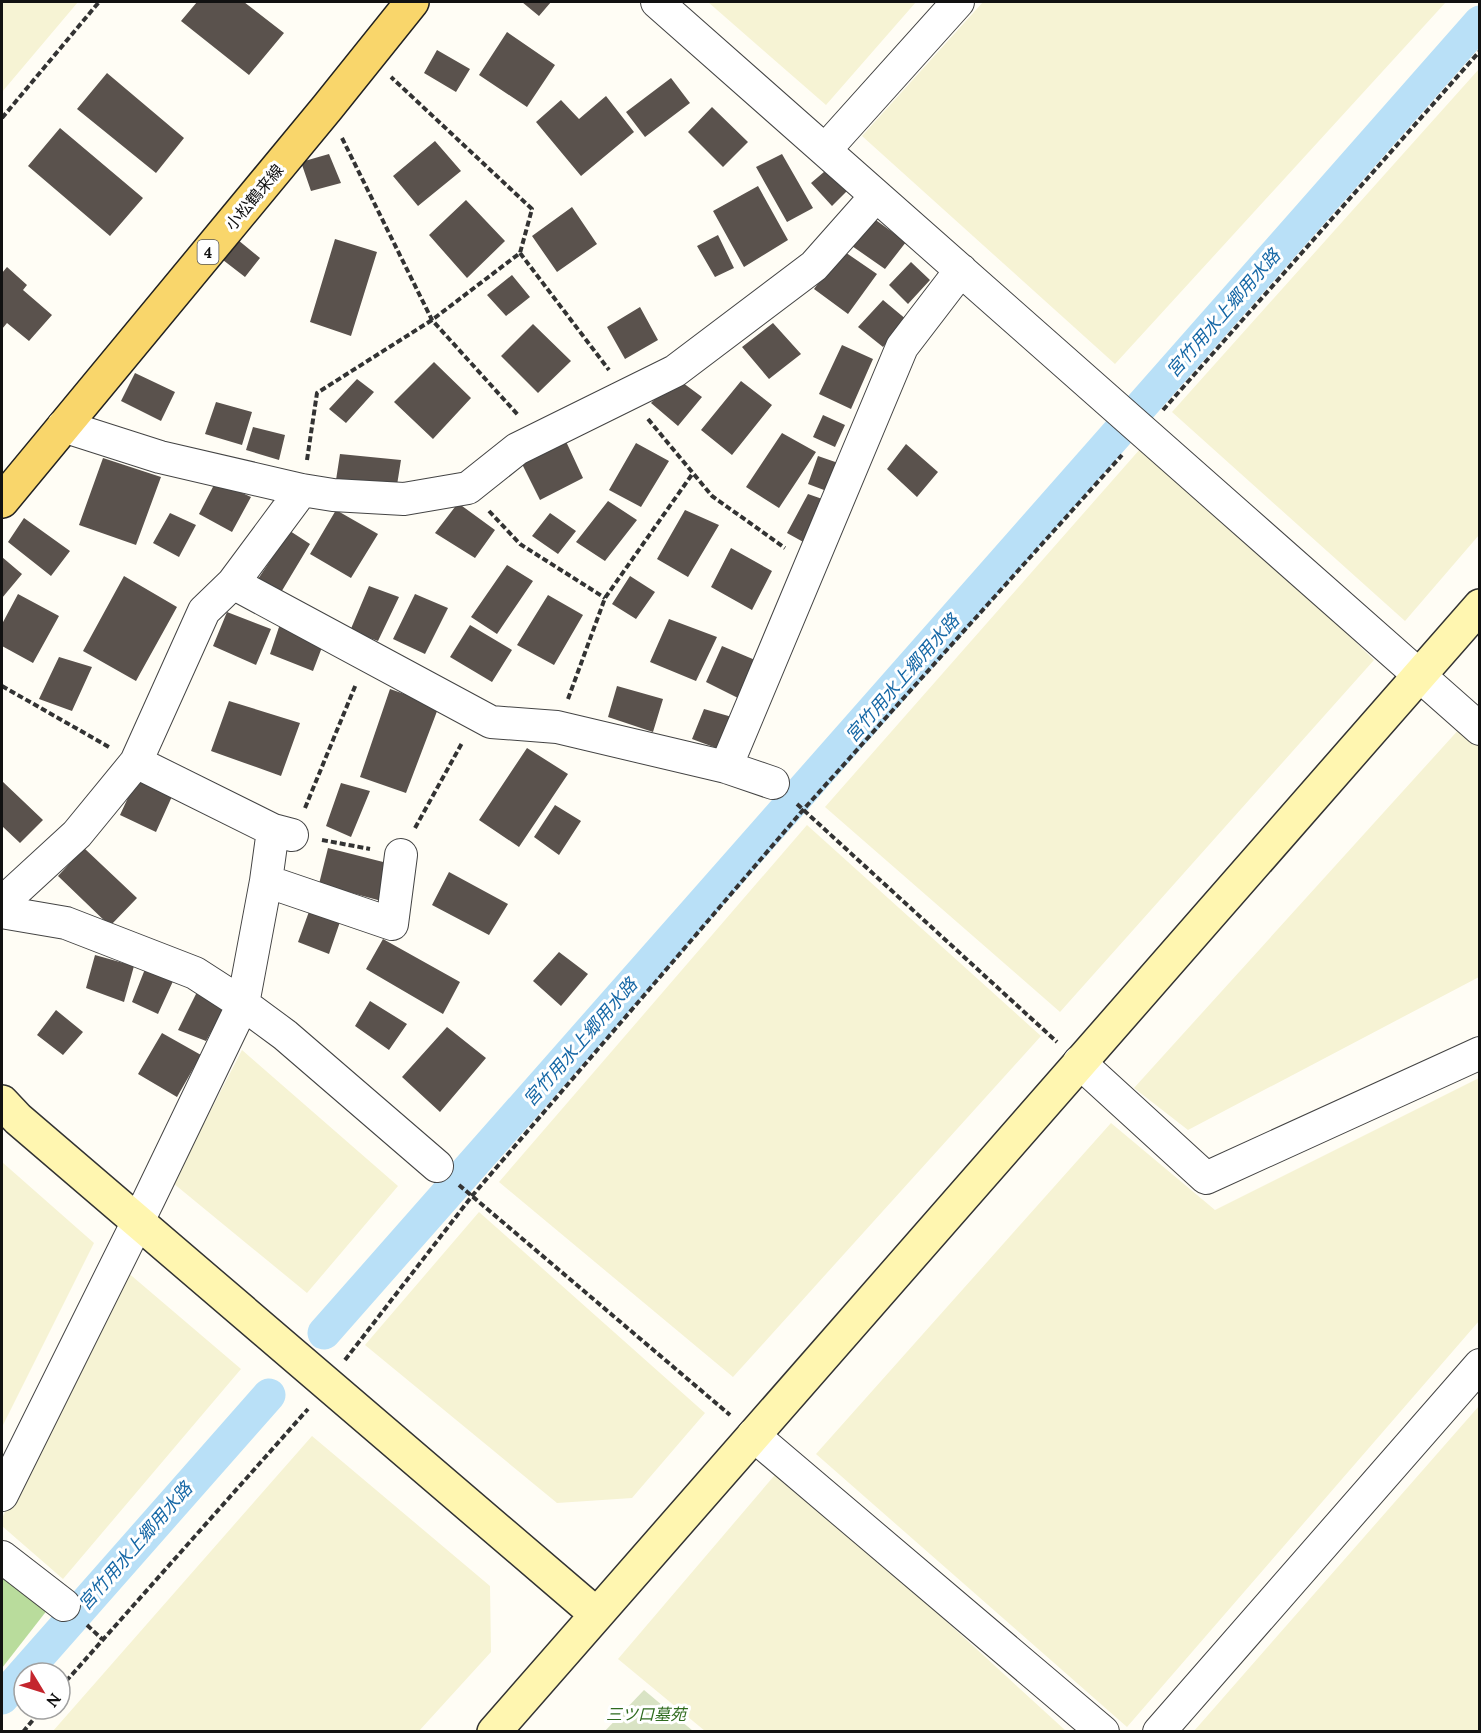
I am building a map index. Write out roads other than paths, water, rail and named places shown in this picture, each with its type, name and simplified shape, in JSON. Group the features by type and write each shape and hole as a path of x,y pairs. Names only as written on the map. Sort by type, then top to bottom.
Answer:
{"main road":[{"name":"小松鶴来線","path":"2,501 412,2"}],"street":[{"path":"657,2 1479,729"},
{"path":"825,150 958,2"},
{"path":"63,426 160,457 333,495 404,499 468,488 517,449 675,371 814,266 876,196"},
{"path":"726,767 902,347 961,270"},
{"path":"2,903 78,834 136,762 204,611 233,583 302,490"},
{"path":"233,583 491,722 557,727 726,767 773,783"},
{"path":"494,1731 1479,606"},
{"path":"2,1494 243,1004 266,881 283,833 136,762"},
{"path":"266,881 392,924 401,855"},
{"path":"2,912 66,922 195,973 285,1035 437,1166"},
{"path":"1079,1062 1206,1178 1479,1053"},
{"path":"2,1102 18,1119 282,1346 336,1374 597,1614"},
{"path":"1158,1731 1479,1365"},
{"path":"753,1435 1103,1731"},
{"path":"2,1557 64,1605"}],"waterway":[{"name":"宮竹用水上郷用水路","path":"324,1333 1480,22"},
{"name":"宮竹用水上郷用水路","path":"2,1698 269,1395"}],"park label":[{"name":"三ツ口墓苑","path":"646,1714"}]}
